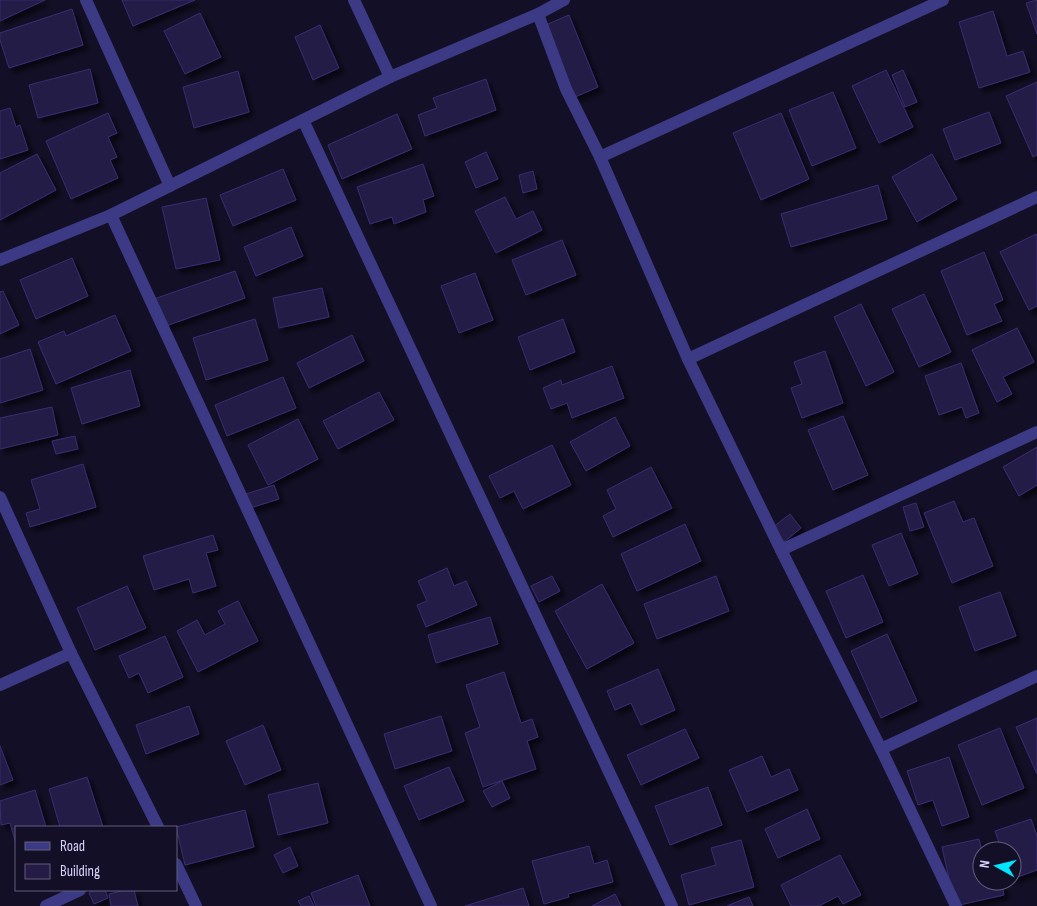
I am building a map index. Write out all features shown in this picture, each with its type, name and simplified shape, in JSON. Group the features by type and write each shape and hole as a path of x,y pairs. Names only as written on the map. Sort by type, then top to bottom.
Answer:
{"street":[{"path":"86,0 170,186"},
{"path":"354,0 390,77"},
{"path":"0,260 111,215 390,77 538,14 564,0"},
{"path":"600,157 943,0"},
{"path":"538,14 566,88 600,157 688,359 881,749 956,906"},
{"path":"303,120 672,906"},
{"path":"688,359 1037,197"},
{"path":"111,215 431,906"},
{"path":"781,550 1037,432"},
{"path":"0,497 71,653 158,826"},
{"path":"0,685 71,653"},
{"path":"881,749 1037,676"},
{"path":"178,868 196,906"},
{"path":"46,906 78,891"}],"building":[{"path":"0,0 45,0 0,21"},
{"path":"122,0 195,0 133,26"},
{"path":"1037,0 1037,34 1026,3"},
{"path":"72,9 83,45 9,68 0,40 0,33"},
{"path":"993,11 1007,56 1023,51 1030,72 979,88 959,22"},
{"path":"200,13 221,57 185,74 164,31"},
{"path":"569,15 598,87 575,97 546,25"},
{"path":"320,25 339,68 313,80 295,37"},
{"path":"90,69 98,103 38,118 29,85"},
{"path":"886,70 913,127 879,143 852,86"},
{"path":"903,70 917,102 905,107 892,75"},
{"path":"238,71 249,112 194,128 183,87"},
{"path":"486,79 496,110 425,136 418,115 437,108 433,98"},
{"path":"1037,82 1037,155 1033,157 1006,96"},
{"path":"833,92 856,148 812,166 789,110"},
{"path":"10,108 16,127 20,125 28,150 0,159 0,111"},
{"path":"989,112 1001,143 955,160 943,129"},
{"path":"108,113 117,133 108,137 117,157 110,160 118,178 71,199 46,141"},
{"path":"781,113 809,179 761,200 733,133"},
{"path":"397,114 412,149 342,179 328,145"},
{"path":"486,152 498,179 476,188 465,162"},
{"path":"37,154 56,190 0,220 0,173"},
{"path":"932,154 957,199 917,222 892,177"},
{"path":"423,164 434,196 423,200 426,212 394,224 392,217 370,224 357,187"},
{"path":"283,169 296,200 233,226 220,195"},
{"path":"533,171 537,189 523,193 519,175"},
{"path":"878,185 887,219 791,247 781,214"},
{"path":"505,197 516,219 533,211 542,230 496,253 475,211"},
{"path":"206,198 220,260 176,269 162,207"},
{"path":"291,227 303,256 256,276 244,247"},
{"path":"1036,234 1037,306 1029,310 1000,252"},
{"path":"562,240 576,275 526,295 512,260"},
{"path":"984,252 1003,300 994,304 1002,321 967,335 941,271"},
{"path":"72,258 88,296 36,319 20,280"},
{"path":"235,271 245,298 163,327 154,299"},
{"path":"475,273 493,320 459,333 441,286"},
{"path":"322,288 329,317 279,328 273,298"},
{"path":"3,291 19,325 0,334 0,292"},
{"path":"924,294 951,352 919,367 892,309"},
{"path":"861,304 894,372 866,386 834,317"},
{"path":"115,315 131,351 56,384 38,342 64,331 66,336"},
{"path":"255,319 268,360 206,380 193,338"},
{"path":"563,319 575,352 530,370 518,337"},
{"path":"1017,328 1034,362 1003,377 1012,394 997,402 972,350"},
{"path":"352,335 364,361 309,388 297,363"},
{"path":"30,349 43,390 0,403 0,359"},
{"path":"825,351 843,403 802,418 791,388 802,384 794,362"},
{"path":"961,363 979,413 966,418 962,407 939,415 925,376"},
{"path":"612,366 624,398 572,418 567,403 551,409 543,388 561,380 562,385"},
{"path":"130,370 140,406 82,424 71,388"},
{"path":"283,377 296,408 227,436 215,405"},
{"path":"379,392 394,420 338,449 323,421"},
{"path":"52,407 58,435 0,449 0,418"},
{"path":"843,416 868,475 833,490 808,430"},
{"path":"615,417 630,446 586,471 570,442"},
{"path":"298,419 318,459 268,485 248,445"},
{"path":"75,436 78,449 56,454 52,441"},
{"path":"552,445 571,485 523,509 514,491 500,498 489,476"},
{"path":"1037,447 1037,485 1019,496 1003,467"},
{"path":"83,464 96,507 30,527 26,513 40,509 31,480"},
{"path":"651,467 672,508 613,537 603,516 616,509 607,490"},
{"path":"274,485 279,499 247,509 243,495"},
{"path":"954,501 963,522 974,518 993,566 952,583 924,513"},
{"path":"916,503 924,527 910,531 903,507"},
{"path":"790,514 801,528 784,542 773,527"},
{"path":"685,524 701,561 637,591 621,554"},
{"path":"901,533 918,574 889,586 872,545"},
{"path":"213,535 218,550 206,553 216,586 193,593 189,579 154,590 143,556"},
{"path":"447,568 454,586 466,581 477,605 426,627 417,605 427,601 418,581"},
{"path":"863,575 883,622 846,638 826,591"},
{"path":"552,576 560,591 539,602 531,586"},
{"path":"716,576 729,611 657,639 644,604"},
{"path":"602,584 634,643 587,669 555,611"},
{"path":"127,586 146,628 95,650 77,608"},
{"path":"1000,592 1016,636 975,651 959,607"},
{"path":"238,601 258,641 198,672 177,631 197,620 205,635 225,624 218,611"},
{"path":"490,617 498,644 436,663 428,635"},
{"path":"887,634 917,701 881,718 851,651"},
{"path":"165,636 183,677 148,693 139,673 129,678 119,656"},
{"path":"658,669 675,710 641,725 631,703 615,710 607,691"},
{"path":"504,672 521,723 532,719 538,737 527,741 536,769 483,787 465,733 480,727 466,685"},
{"path":"189,706 199,734 146,754 136,725"},
{"path":"441,716 452,751 395,769 384,734"},
{"path":"1037,718 1037,774 1016,727"},
{"path":"263,725 281,770 245,785 226,741"},
{"path":"1000,728 1024,788 982,805 958,745"},
{"path":"685,729 699,758 641,785 627,755"},
{"path":"0,746 13,780 0,785"},
{"path":"762,756 771,777 789,769 798,790 747,812 729,770"},
{"path":"949,757 969,817 942,826 933,800 918,805 907,771"},
{"path":"449,767 464,801 419,820 404,786"},
{"path":"87,777 103,826 60,826 49,789"},
{"path":"502,781 510,798 492,807 483,791"},
{"path":"318,783 328,823 278,835 268,795"},
{"path":"708,787 722,825 670,845 655,806"},
{"path":"35,790 46,826 15,826 15,840 10,823 1,825 0,801"},
{"path":"807,809 820,839 778,858 765,829"},
{"path":"245,810 254,847 185,865 178,835 178,827"},
{"path":"1031,819 1037,836 1037,870 1022,875 1022,841 998,841 995,831"},
{"path":"979,839 980,841 972,841 972,891 1003,891 1004,895 955,906 942,847"},
{"path":"741,840 754,887 689,905 681,875 716,865 711,848"},
{"path":"589,846 594,864 607,860 613,882 568,894 569,897 544,904 532,861"},
{"path":"290,847 298,866 283,873 274,855"},
{"path":"840,855 861,895 843,904 838,896 819,906 791,906 781,885"},
{"path":"358,875 370,906 316,906 311,893"},
{"path":"523,888 529,906 465,906"},
{"path":"93,891 105,891 108,898 94,904 89,893"},
{"path":"134,891 138,906 111,906 109,894"},
{"path":"615,894 621,906 592,906"},
{"path":"309,896 314,906 301,906 298,901"},
{"path":"749,897 753,906 727,906"}]}
